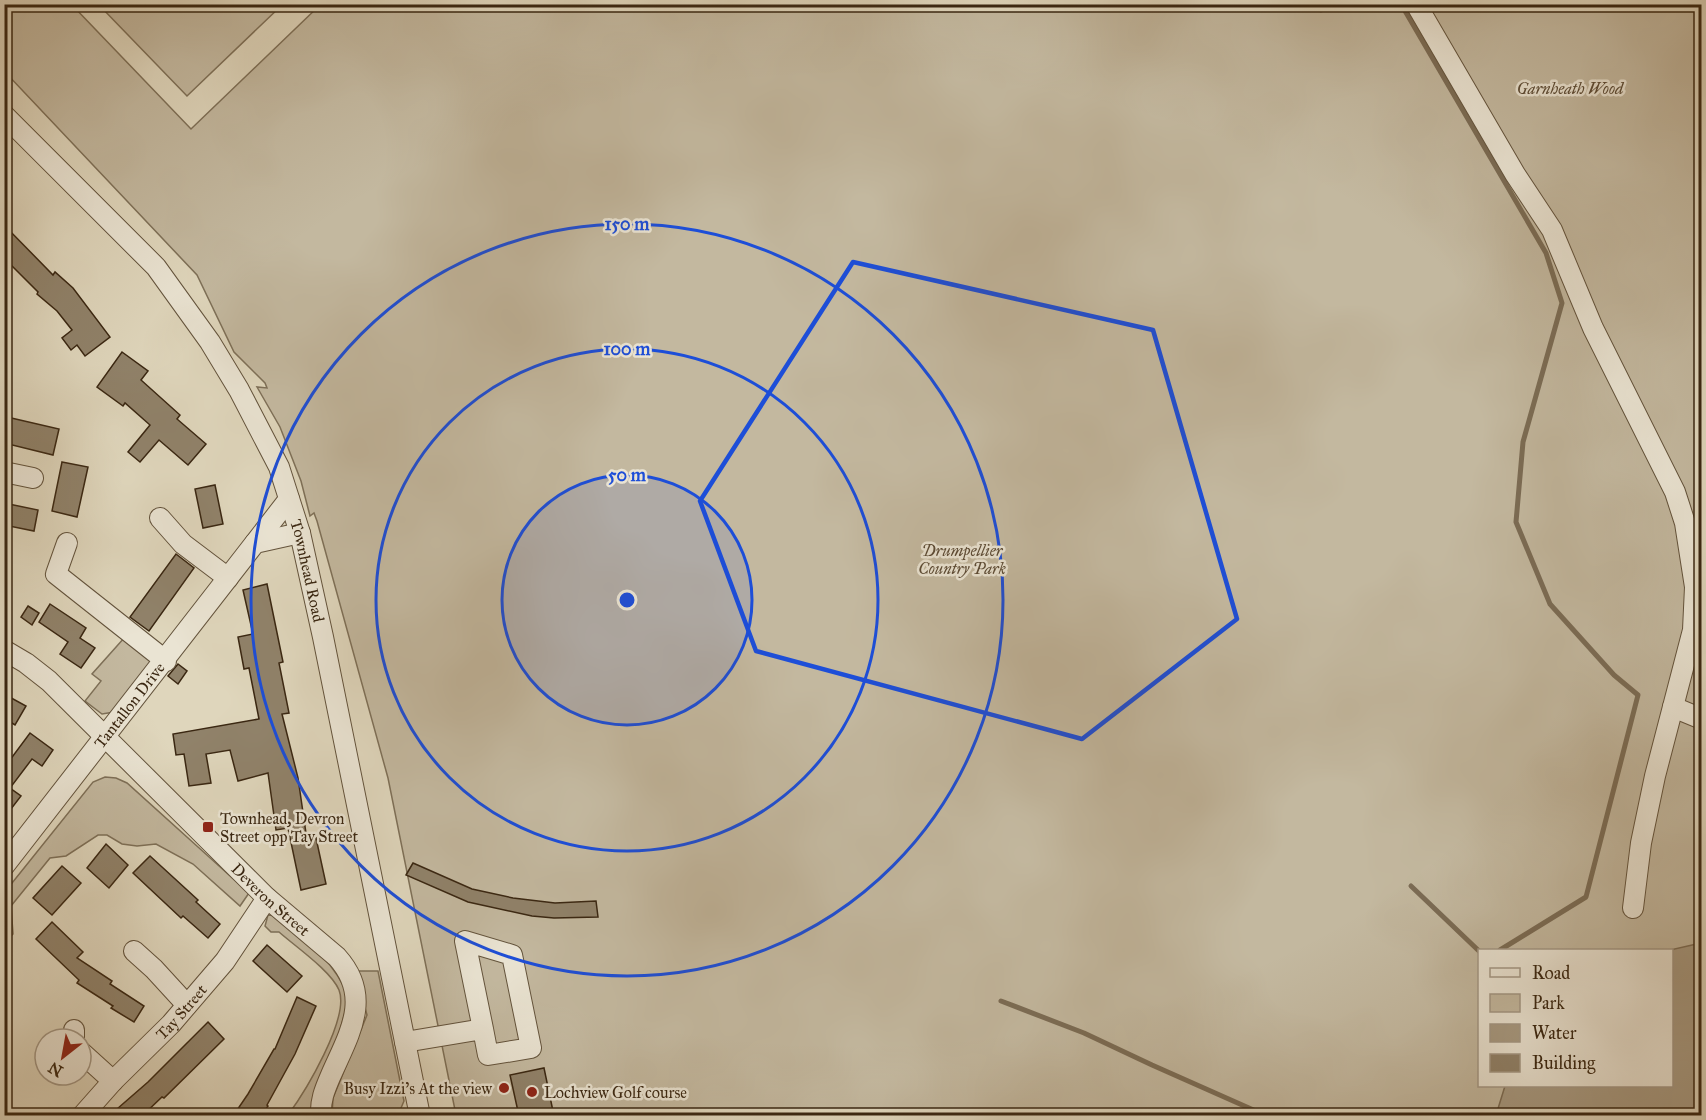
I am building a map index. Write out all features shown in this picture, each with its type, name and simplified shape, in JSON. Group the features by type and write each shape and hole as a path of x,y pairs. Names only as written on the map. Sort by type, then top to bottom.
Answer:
{"street":[{"path":"1416,4 1515,174 1552,231 1593,328 1675,492 1695,548 1693,630 1653,787 1641,843 1633,908"},
{"name":"Townhead Road","path":"4,115 156,267 176,293 239,390 279,467 300,533 325,648 420,1116"},
{"path":"4,472 33,478"},
{"name":"Tantallon Drive","path":"4,866 166,661 289,499"},
{"path":"160,518 183,544 228,578"},
{"path":"255,543 300,533"},
{"path":"67,543 56,574 166,661"},
{"name":"Deveron Street","path":"4,650 49,681 267,898 347,967 357,999 356,1011 350,1032 321,1100 321,1116"},
{"path":"1673,706 1701,719"},
{"name":"Tay Street","path":"82,1116 187,1005 225,961 267,898"},
{"path":"465,940 512,955 531,1048 488,1055 483,1029 465,940"},
{"path":"134,951 187,1005"},
{"path":"405,1042 483,1029"},
{"path":"93,1063 113,1081"}],"highlighted area":[{"path":"853,262 1153,330 1237,619 1082,739 756,651 700,501"}],"green space":[{"name":"Drumpellier Country Park","path":"5,4 72,5 191,129 320,5 1701,5 1701,1115 456,1115 388,778 317,521 314,513 310,516 301,481 280,427 257,387 267,388 265,383 234,352 197,275 5,72"},
{"path":"99,5 282,5 187,96"},
{"path":"125,637 156,661 114,712 102,714 85,701 101,681 92,674"},
{"path":"105,777 116,778 127,783 249,893 240,906 193,864 156,844 137,846 122,844 107,835 98,835 66,856 50,858 11,906 13,934 6,941 4,893 93,782"},
{"path":"268,915 278,916 319,952 336,973 349,998 316,1115 288,1115 315,1073 332,1036 341,1002 339,990 329,975 312,960 279,932 271,932 265,926"},
{"path":"355,971 378,971 404,1101 398,1115 332,1115 333,1098 367,1015"}],"water":[{"path":"1701,943 1701,1115 1496,1115 1505,1087 1673,1087 1673,949"}],"building":[{"path":"4,225 53,275 55,272 73,288 110,337 85,356 77,345 71,350 62,338 72,330 57,311 37,294 38,292 4,258"},
{"path":"122,352 148,371 141,380 180,415 177,419 206,444 188,465 159,440 140,462 128,452 150,425 125,403 123,406 97,387"},
{"path":"7,417 59,429 53,455 4,443"},
{"path":"62,462 88,467 77,517 52,511"},
{"path":"215,485 223,524 203,528 195,489"},
{"path":"4,503 38,510 34,531 4,525"},
{"path":"176,554 194,568 149,631 130,617"},
{"path":"267,584 283,662 279,663 289,713 282,714 298,778 307,840 316,838 326,884 301,890 288,828 276,830 268,773 238,781 230,750 206,754 211,783 189,786 184,754 176,755 173,734 259,719 249,668 244,669 238,637 253,634 243,590"},
{"path":"50,604 86,628 80,638 95,648 81,668 60,654 68,642 39,622"},
{"path":"28,606 39,613 32,625 21,617"},
{"path":"178,664 187,671 178,684 168,676"},
{"path":"4,694 26,706 15,725 4,718"},
{"path":"30,733 53,750 42,766 32,759 10,788 21,796 4,818 4,768"},
{"path":"106,844 128,865 109,888 87,868"},
{"path":"150,856 198,900 196,902 220,924 208,938 183,916 181,918 133,873"},
{"path":"413,863 472,889 513,898 555,903 596,901 598,917 532,916 468,902 406,875"},
{"path":"62,866 81,883 52,915 33,898"},
{"path":"52,922 83,952 77,958 112,981 110,984 144,1006 134,1022 77,983 79,980 36,939"},
{"path":"267,945 302,976 287,992 253,961"},
{"path":"297,997 316,1006 295,1054 268,1106 261,1116 233,1116 275,1049"},
{"path":"208,1022 224,1039 164,1098 162,1097 142,1116 109,1116 148,1082"},
{"name":"Lochview Golf course","path":"544,1068 554,1116 519,1116 510,1075"}],"waterway":[{"path":"1321,10 1335,4"},
{"path":"1401,4 1546,253 1562,303 1523,442 1516,522 1550,604 1614,675 1638,695 1586,897 1502,949"},
{"path":"1411,886 1478,950"},
{"path":"1001,1001 1084,1033 1267,1116"}],"place":[{"name":"Townhead, Devron Street opp Tay Street","path":"208,827"},
{"name":"Busy Izzi's At the view","path":"504,1088"},
{"name":"Lochview Golf course","path":"532,1092"}],"park label":[{"name":"Garnheath Wood","path":"1570,88"}]}
